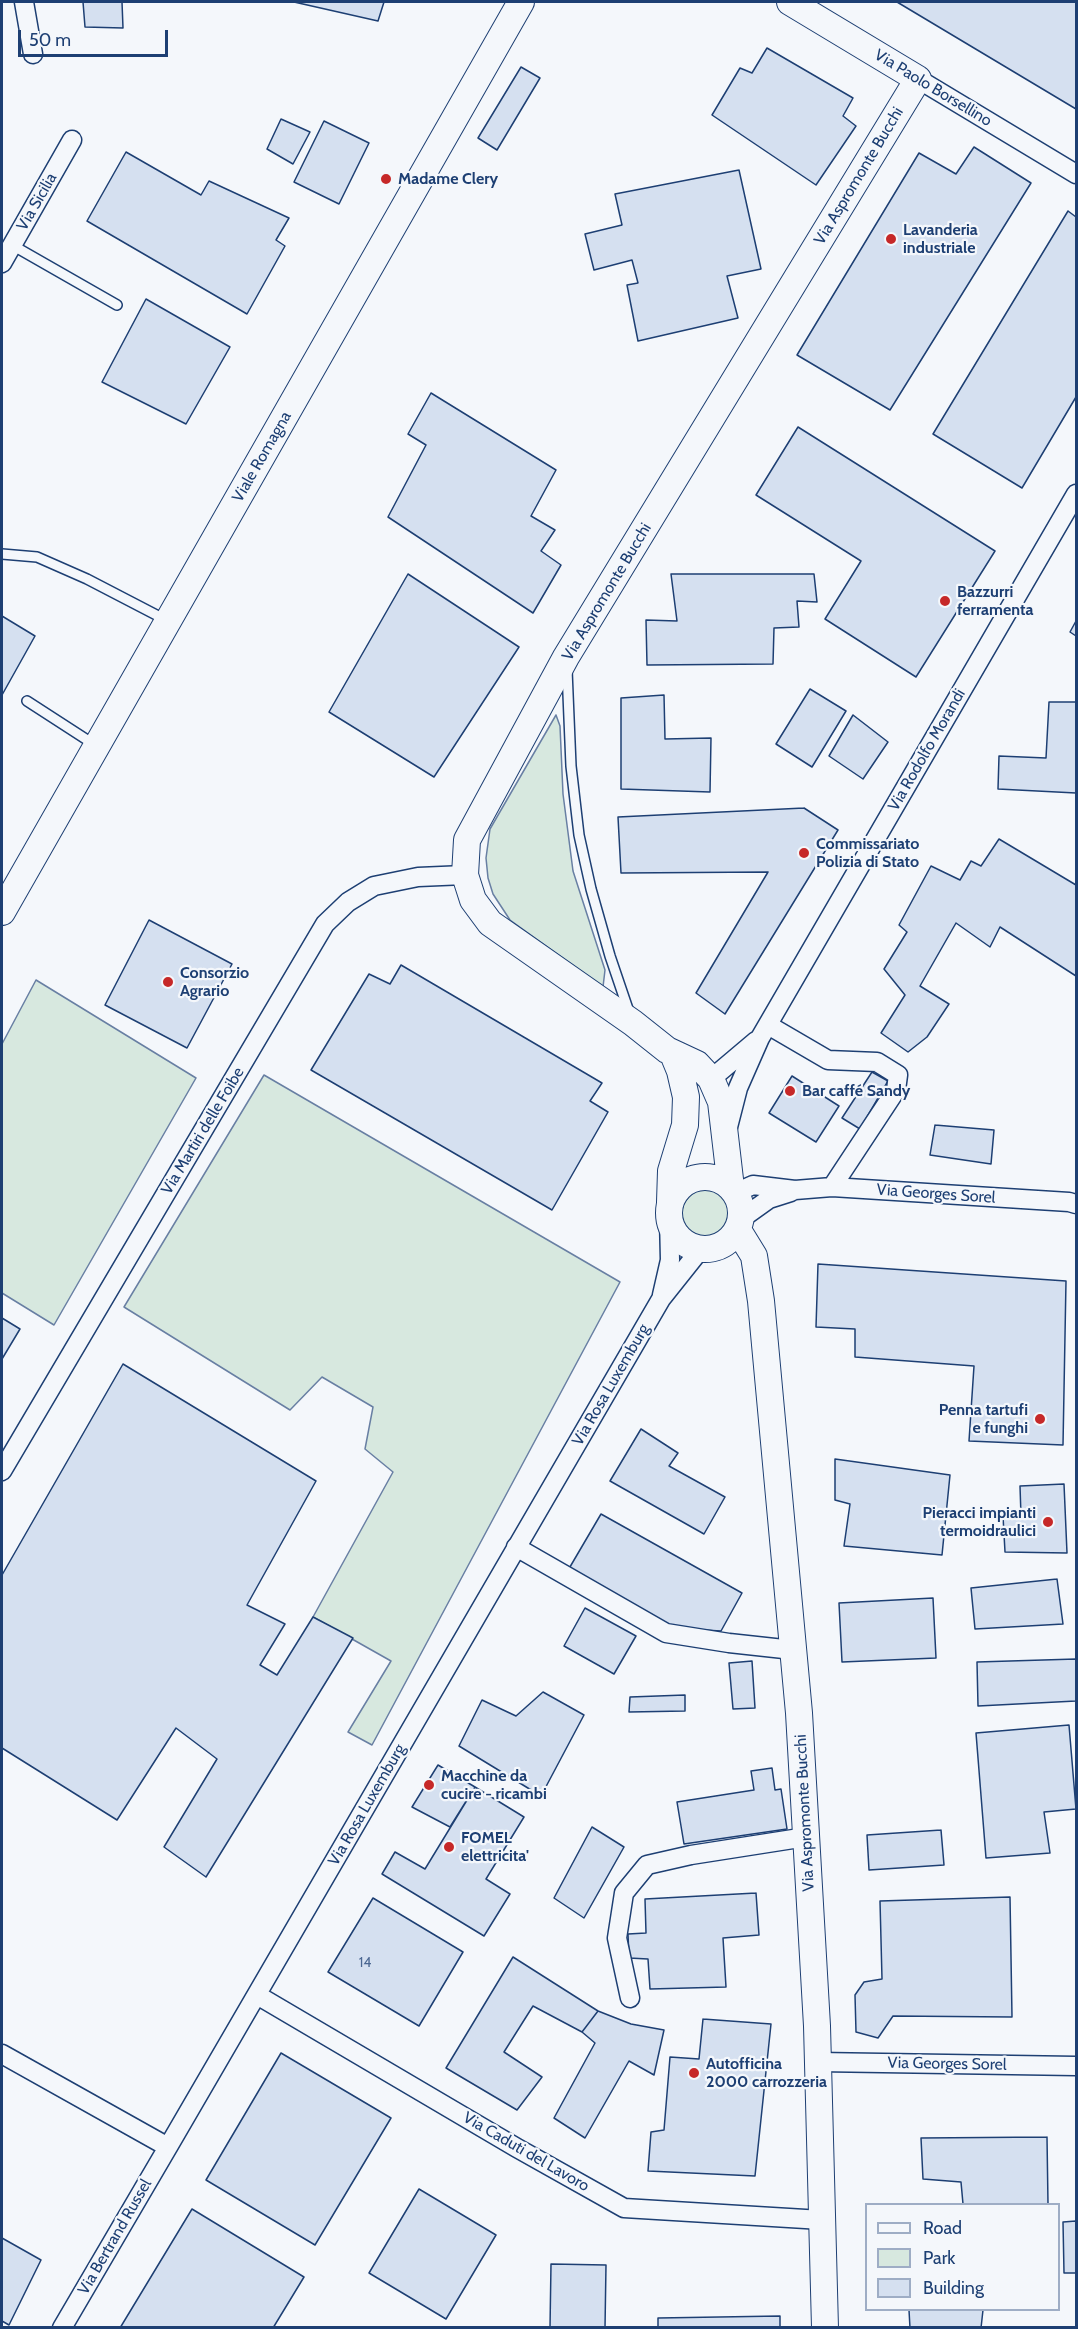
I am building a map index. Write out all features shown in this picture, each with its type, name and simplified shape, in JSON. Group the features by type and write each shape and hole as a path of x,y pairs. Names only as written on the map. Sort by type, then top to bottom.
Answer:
{"street":[{"path":"24,2 33,54"},
{"name":"Viale Romagna","path":"2,912 521,2"},
{"name":"Via Paolo Borsellino","path":"790,2 1077,174"},
{"name":"Via Aspromonte Bucchi","path":"825,2328 818,2062 799,1713 761,1301 754,1256 739,1225 740,1201 733,1190 721,1102 704,1072 673,1054 633,1023 490,923 473,900 465,875 467,840 567,657 918,79"},
{"name":"Via Sicilia","path":"2,263 72,140"},
{"name":"Via Rodolfo Morandi","path":"726,1134 738,1088 764,1031 1077,494"},
{"name":"Via Martiri delle Foibe","path":"2,1472 325,924 348,902 374,886 418,877 465,875"},
{"path":"764,1031 828,1060 878,1062 898,1075 896,1090 832,1187"},
{"name":"Via Rodolfo Morandi","path":"704,1072 735,1059 764,1031"},
{"path":"673,1054 686,1097 685,1125"},
{"path":"670,1210 671,1171 704,1072"},
{"path":"670,1210 676,1191 685,1183 697,1178 709,1177 721,1180 733,1190"},
{"name":"Via Georges Sorel","path":"733,1190 753,1185 795,1190 832,1187 1077,1204"},
{"name":"Via Georges Sorel","path":"739,1225 769,1199 795,1190"},
{"name":"Via Aspromonte Bucchi","path":"670,1210 672,1229 679,1239 689,1246 706,1249 741,1270 761,1301"},
{"name":"Via Rosa Luxemburg","path":"661,1299 670,1260 670,1210"},
{"path":"706,1249 723,1246 732,1239 739,1225"},
{"name":"Via Rosa Luxemburg","path":"168,2147 661,1299 706,1249"},
{"path":"516,1547 666,1633 793,1650"},
{"path":"630,1998 617,1938 624,1893 647,1865 690,1855 806,1838"},
{"name":"Via Caduti del Lavoro","path":"257,1995 517,2148 624,2208 822,2220"},
{"path":"2,2054 168,2147"},
{"name":"Via Georges Sorel","path":"818,2062 1077,2066"},
{"name":"Via Bertrand Russel","path":"62,2328 168,2147"}],"lane":[{"path":"12,245 117,305"},
{"path":"2,554 38,557 87,579 168,621"},
{"path":"567,657 571,766 579,835 610,956 633,1023"},
{"path":"27,701 98,746"}],"green space":[{"path":"556,715 560,726 563,794 573,871 605,970 603,987 510,920 493,894 488,878 486,858 490,829"},
{"path":"36,980 196,1078 54,1325 2,1293 2,1044"},
{"path":"264,1075 620,1282 372,1745 348,1732 391,1661 313,1617 393,1472 365,1449 373,1407 322,1377 290,1410 124,1307"},
{"path":"707,1189 716,1191 727,1200 732,1214 730,1223 721,1234 707,1239 698,1237 687,1228 682,1214 684,1205 693,1194"}],"building":[{"path":"83,2 122,2 123,28 85,27"},
{"path":"294,2 384,2 378,21"},
{"path":"897,2 1076,2 1076,109"},
{"path":"767,48 853,98 843,116 856,126 816,185 712,115 740,68 752,73"},
{"path":"521,67 540,78 497,150 478,138"},
{"path":"281,119 310,132 293,164 267,149"},
{"path":"324,121 369,143 339,204 294,182"},
{"path":"974,147 1031,183 890,410 797,355 919,153 956,174"},
{"path":"126,152 201,195 209,181 289,218 276,240 285,246 247,314 87,221"},
{"path":"739,170 761,269 727,276 738,318 638,341 627,285 638,283 632,260 594,270 585,234 622,225 615,194"},
{"path":"1068,211 1076,217 1076,397 1022,488 933,434"},
{"path":"146,299 230,347 186,424 102,382"},
{"path":"431,393 556,470 531,516 555,530 541,551 561,565 533,613 388,517 426,445 408,434"},
{"path":"798,427 995,551 916,677 825,619 861,561 756,495"},
{"path":"408,574 519,647 434,777 329,712"},
{"path":"671,574 814,574 817,602 797,601 799,627 774,628 773,664 647,665 646,620 677,621"},
{"path":"2,616 35,636 2,695"},
{"path":"1076,621 1076,636 1070,632"},
{"path":"810,689 846,711 812,767 776,744"},
{"path":"664,695 665,739 711,738 710,792 621,789 621,698"},
{"path":"1049,702 1076,702 1076,793 998,789 999,756 1046,758"},
{"path":"853,715 888,742 863,779 829,756"},
{"path":"804,808 838,830 725,1014 696,993 768,872 621,873 618,817"},
{"path":"999,839 1076,885 1076,976 1000,927 990,947 956,923 920,986 949,1004 927,1037 908,1052 881,1033 905,995 884,969 907,932 899,925 931,866 960,880 971,861 981,866"},
{"path":"149,920 232,964 187,1048 105,1005"},
{"path":"401,965 602,1083 590,1101 608,1112 552,1210 311,1070 369,974 390,984"},
{"path":"872,1072 888,1081 860,1129 842,1118"},
{"path":"792,1076 839,1106 816,1142 769,1113"},
{"path":"935,1125 994,1130 991,1164 930,1155"},
{"path":"818,1264 1066,1281 1063,1445 969,1441 974,1366 855,1357 855,1329 816,1327"},
{"path":"2,1318 20,1329 2,1359"},
{"path":"123,1364 316,1481 247,1605 285,1624 260,1665 277,1675 313,1617 353,1638 206,1877 164,1847 217,1759 176,1728 117,1820 2,1748 2,1575"},
{"path":"641,1429 678,1453 669,1466 725,1497 704,1534 610,1481"},
{"path":"835,1459 950,1475 942,1555 844,1546 850,1504 835,1500"},
{"path":"1064,1484 1067,1553 1005,1552 1003,1516 1021,1516 1020,1486"},
{"path":"601,1514 742,1593 721,1631 669,1628 567,1572"},
{"path":"1057,1579 1063,1624 975,1629 971,1588"},
{"path":"933,1598 936,1658 842,1662 839,1603"},
{"path":"585,1608 636,1636 614,1674 564,1646"},
{"path":"1076,1659 1076,1701 978,1706 977,1662"},
{"path":"752,1661 755,1708 733,1709 729,1663"},
{"path":"543,1692 584,1715 541,1796 459,1746 482,1700 516,1716"},
{"path":"685,1695 685,1711 629,1712 630,1697"},
{"path":"1069,1725 1076,1809 1044,1812 1050,1853 986,1858 976,1733"},
{"path":"438,1765 475,1787 450,1827 412,1807"},
{"path":"772,1768 775,1790 781,1789 787,1829 684,1844 677,1802 754,1790 751,1771"},
{"path":"475,1787 524,1817 486,1879 510,1894 484,1936 382,1874 395,1852 425,1869"},
{"path":"592,1827 624,1847 584,1918 554,1898"},
{"path":"941,1830 944,1865 869,1870 867,1835"},
{"path":"756,1893 759,1935 723,1938 726,1987 650,1989 648,1959 629,1958 628,1934 646,1933 645,1899"},
{"path":"1010,1897 1012,2017 893,2016 878,2038 856,2032 855,1995 864,1982 882,1979 880,1901"},
{"path":"373,1898 463,1952 419,2026 328,1972"},
{"path":"513,1957 598,2011 582,2032 533,2006 504,2052 542,2077 517,2110 446,2068"},
{"path":"598,2011 631,2024 664,2030 654,2075 629,2061 585,2138 554,2118 595,2043 582,2032"},
{"path":"703,2019 771,2024 755,2176 648,2171 651,2132 664,2130 670,2057 699,2059"},
{"path":"281,2053 391,2118 315,2245 206,2180"},
{"path":"1047,2137 1048,2203 963,2203 961,2182 923,2179 921,2138"},
{"path":"419,2189 496,2235 446,2319 369,2273"},
{"path":"192,2209 304,2277 273,2328 120,2328"},
{"path":"1076,2221 1076,2273 1064,2273 1063,2222"},
{"path":"2,2238 41,2260 9,2325 2,2321"},
{"path":"551,2264 606,2265 605,2328 550,2328"},
{"path":"909,2311 983,2311 981,2328 910,2328"},
{"path":"780,2316 780,2328 658,2328 658,2318"}],"place":[{"name":"Madame Clery","path":"386,179"},
{"name":"Lavanderia industriale","path":"891,239"},
{"name":"Bazzurri ferramenta","path":"945,601"},
{"name":"Commissariato Polizia di Stato","path":"804,853"},
{"name":"Consorzio Agrario","path":"168,982"},
{"name":"Bar caffé Sandy","path":"790,1091"},
{"name":"Penna tartufi e funghi","path":"1040,1419"},
{"name":"Pieracci impianti termoidraulici","path":"1048,1522"},
{"name":"Macchine da cucire - ricambi","path":"429,1785"},
{"name":"FOMEL elettricita'","path":"449,1847"},
{"name":"Autofficina 2000 carrozzeria","path":"694,2073"}]}
